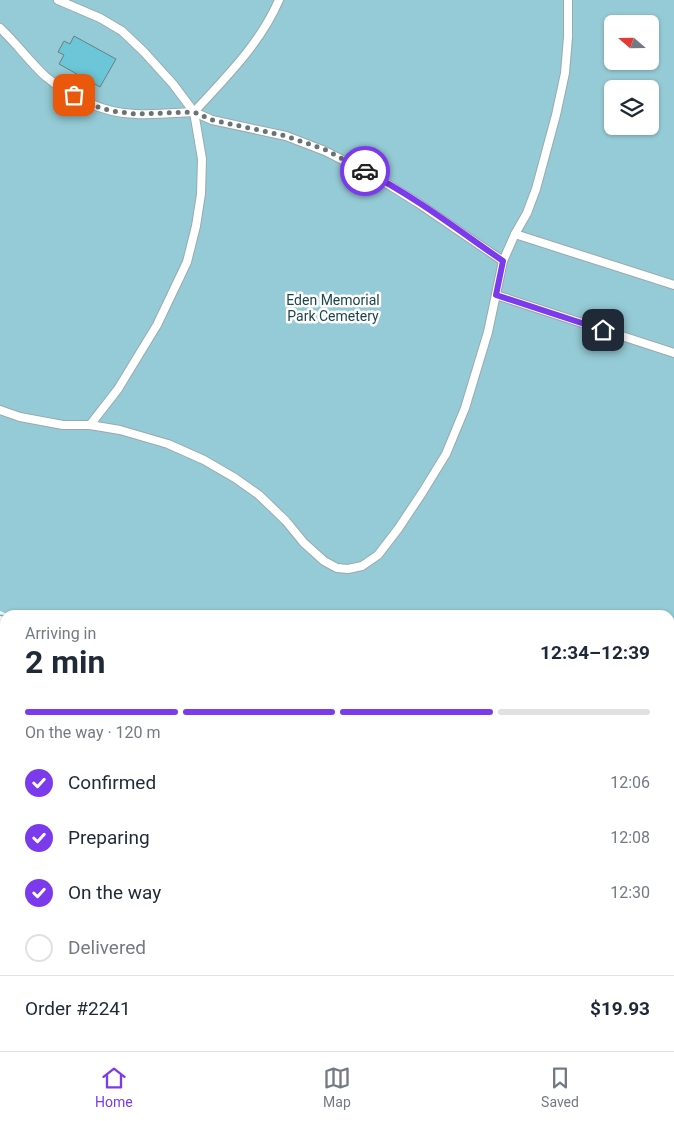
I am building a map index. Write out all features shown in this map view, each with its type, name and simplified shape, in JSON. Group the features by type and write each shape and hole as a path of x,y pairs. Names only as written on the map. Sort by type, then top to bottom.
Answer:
{"lane":[{"path":"58,0 100,18 122,31 173,84 194,112 202,159 201,194 196,226 187,262 157,325 118,389 90,425"},
{"path":"194,112 242,59 260,34 278,0"},
{"path":"0,410 20,417 63,425 90,425 120,430 168,444 204,460 235,478 258,495 286,521 324,561 337,568 348,569 362,566 378,555 398,529 446,454 465,408 488,332 503,261 527,213 536,189 556,115 565,73 568,37 568,0"},
{"path":"0,28 46,77 91,105 112,111 135,114 194,112 212,120 286,136 326,150 378,178 418,203 503,261"},
{"path":"515,234 674,286"},
{"path":"496,295 674,354"}],"green space":[{"name":"Eden Memorial Park Cemetery","path":"0,0 674,0 674,610 0,610"}],"building":[{"path":"74,36 116,59 100,87 59,64 64,55 58,52 64,41 70,44"}],"way so far":[{"path":"74,95 91,105 112,111 135,114 194,112 212,120 286,136 326,150 365,171"}],"route":[{"path":"365,171 418,203 503,261 496,295 603,330"}]}
